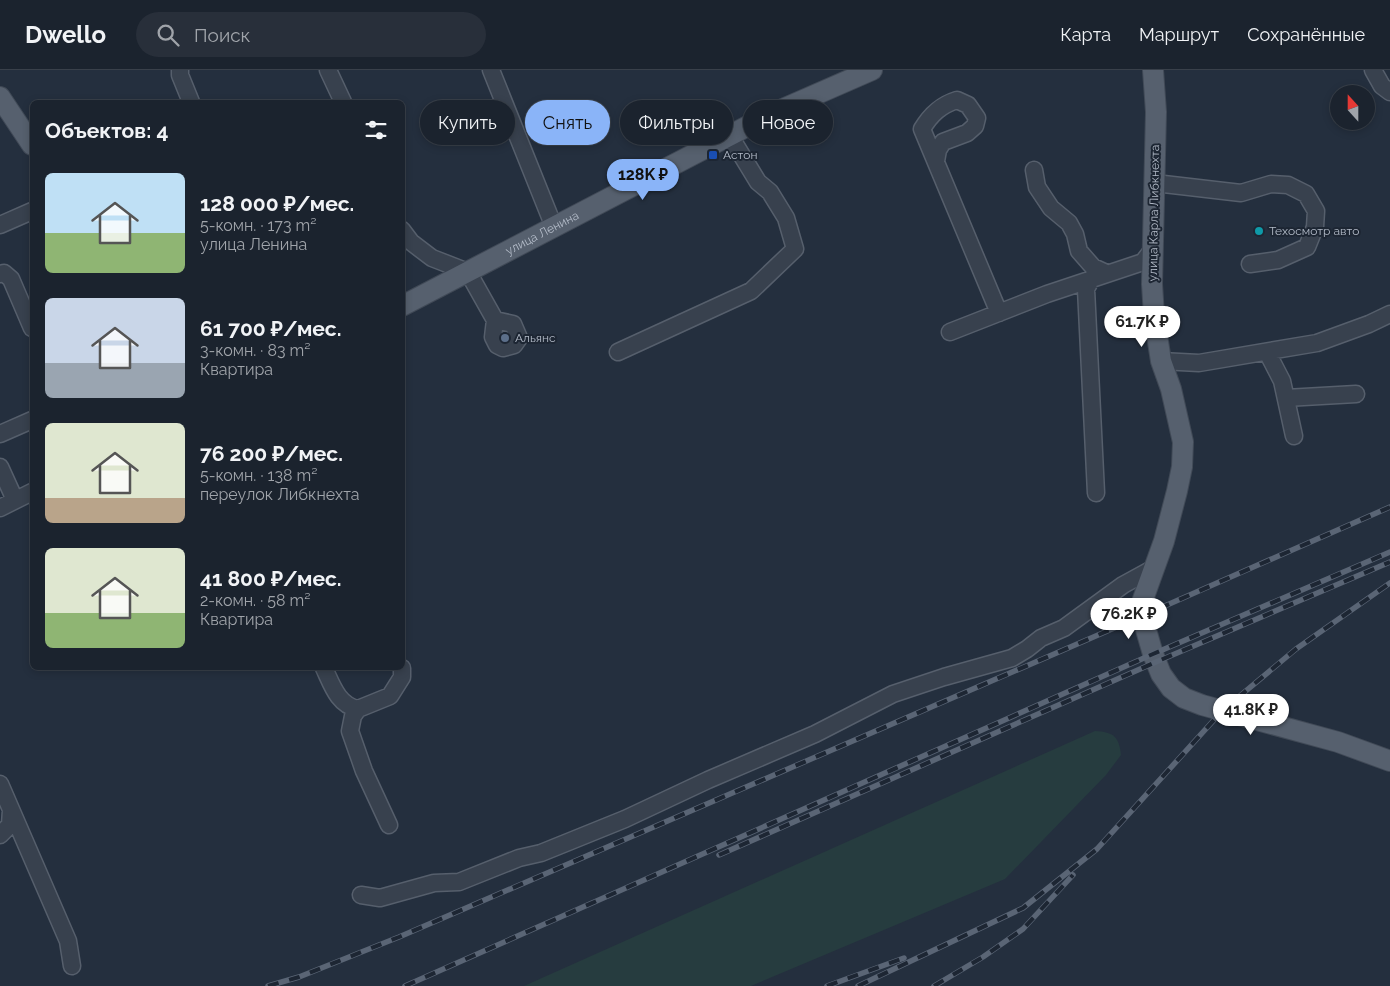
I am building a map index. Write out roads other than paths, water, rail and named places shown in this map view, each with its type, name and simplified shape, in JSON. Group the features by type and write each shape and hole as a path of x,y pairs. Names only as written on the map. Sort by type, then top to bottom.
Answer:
{"main road":[{"name":"улица Ленина","path":"733,134 769,115 872,70"},
{"name":"улица Карла Либкнехта","path":"1153,70 1156,112 1152,284 1154,316 1161,361 1171,389 1183,442 1182,467 1177,491 1164,541 1142,602 1142,616 1153,654 1161,674 1171,688 1184,698 1202,705 1338,742 1390,761"},
{"path":"0,97 30,142"},
{"name":"улица Ленина","path":"405,304 713,145"}],"street":[{"path":"180,70 180,75 190,100"},
{"path":"328,70 342,100"},
{"path":"490,70 554,228"},
{"path":"1373,70 1382,86 1390,92"},
{"path":"618,352 752,291 796,249 786,218 770,192 758,182 733,141"},
{"path":"936,161 999,313"},
{"path":"1034,170 1037,187 1051,208 1069,223 1075,234 1079,251 1099,276"},
{"path":"1155,183 1241,192 1271,184 1288,185 1306,194 1316,211 1315,227 1307,247 1278,260 1250,264"},
{"path":"0,225 30,212"},
{"path":"405,234 411,242 432,258 468,272 495,320"},
{"path":"950,332 1099,276 1143,262 1153,249"},
{"path":"0,274 4,273 11,279 30,323"},
{"path":"1096,493 1086,289 1099,276"},
{"path":"1161,361 1199,363 1317,343 1369,324 1390,314"},
{"path":"1267,352 1282,381 1294,436"},
{"path":"1286,398 1356,394"},
{"path":"0,434 30,421"},
{"path":"0,467 15,500"},
{"path":"0,508 30,494"},
{"path":"361,896 380,898 434,883 459,882 519,858 541,853 625,819 708,780 815,734 893,694 944,677 1012,658 1028,649 1040,638 1064,628 1123,585 1154,568"},
{"path":"325,670 337,696 350,707 358,709"},
{"path":"389,825 355,749 350,731 353,716 358,709 390,696 402,677 402,670"},
{"path":"0,784 68,941 72,966"},
{"path":"0,835 10,825 11,810"}],"railway":[{"path":"268,986 299,977 399,937 1390,507"},
{"path":"405,986 1153,654 1390,552"},
{"path":"719,855 1156,662 1390,562"},
{"path":"858,986 1023,908 1097,849 1223,710 1296,649 1390,583"},
{"path":"934,986 983,957 1023,929 1073,875"},
{"path":"827,986 904,958"}],"place":[{"name":"Астон","path":"713,155"},
{"name":"Техосмотр авто","path":"1259,231"},
{"name":"Альянс","path":"505,338"}]}
